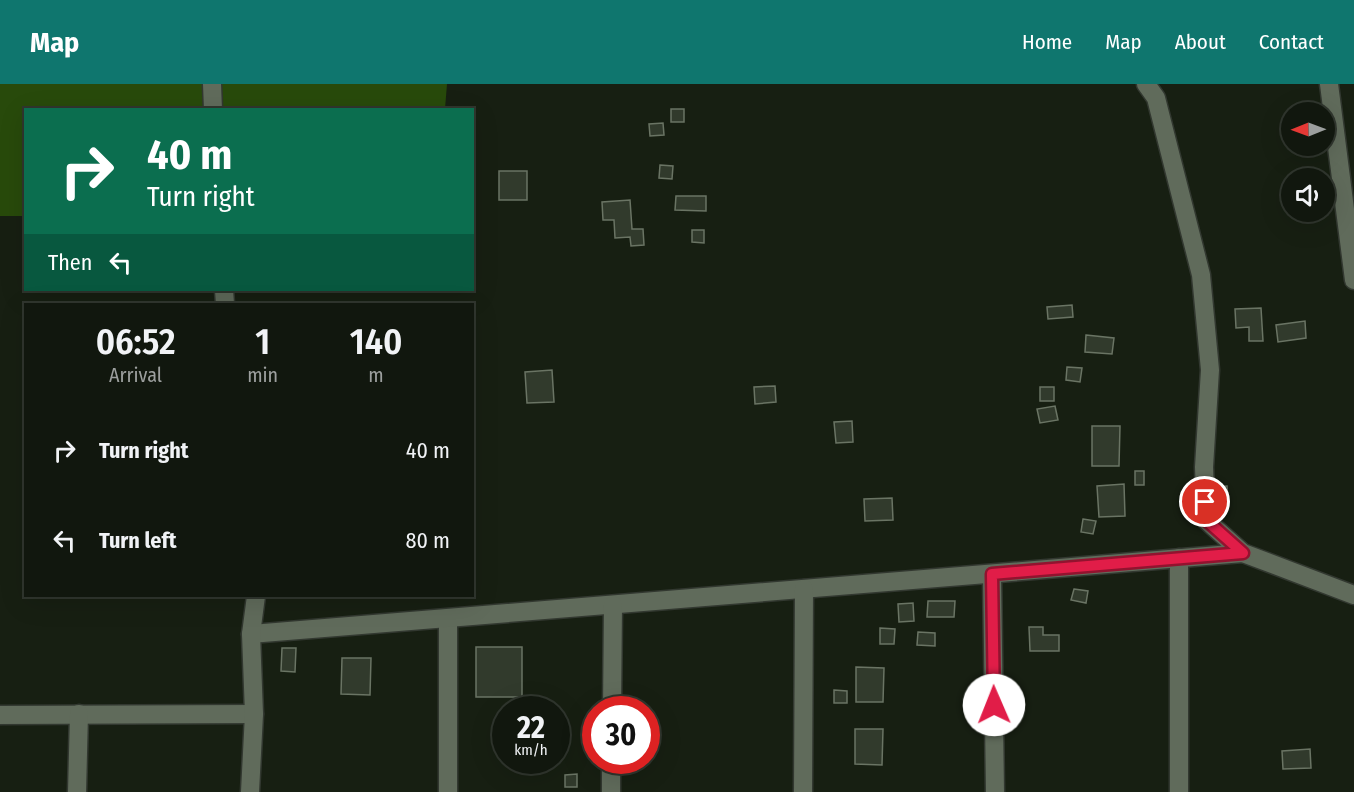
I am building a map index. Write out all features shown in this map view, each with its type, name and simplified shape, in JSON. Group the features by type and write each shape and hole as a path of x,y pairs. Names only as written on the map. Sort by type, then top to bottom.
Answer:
{"street":[{"path":"212,84 213,108"},
{"path":"1146,84 1156,98 1201,275 1210,370 1204,467 1206,520 1243,553 1354,595"},
{"path":"1329,84 1354,279"},
{"path":"251,634 1243,553"},
{"path":"1179,558 1179,792"},
{"path":"992,574 995,792"},
{"path":"803,792 804,589"},
{"path":"250,792 254,714 251,634 256,597"},
{"path":"612,696 613,605"},
{"path":"448,618 448,792"},
{"path":"77,792 79,714"},
{"path":"0,715 254,714"},
{"path":"611,774 611,792"}],"green space":[{"path":"0,84 447,84 445,108 24,108 24,216 0,216"}],"building":[{"path":"671,109 684,109 684,122 671,122"},
{"path":"663,123 664,135 650,136 649,124"},
{"path":"660,165 673,166 672,179 659,178"},
{"path":"499,171 527,171 527,200 499,200"},
{"path":"676,196 706,196 706,211 675,210"},
{"path":"630,200 632,229 643,229 644,245 631,246 630,237 615,238 614,220 603,220 602,202"},
{"path":"692,230 704,230 704,243 692,242"},
{"path":"1072,305 1073,317 1048,319 1047,307"},
{"path":"1261,308 1263,341 1249,341 1249,327 1236,328 1235,309"},
{"path":"1305,321 1306,338 1278,342 1276,325"},
{"path":"1086,335 1114,338 1112,354 1085,352"},
{"path":"1067,367 1082,368 1080,382 1066,380"},
{"path":"552,370 554,402 527,403 525,372"},
{"path":"775,386 776,402 755,404 754,387"},
{"path":"1040,387 1054,387 1054,401 1040,401"},
{"path":"1055,406 1058,420 1040,423 1037,409"},
{"path":"852,421 853,442 836,443 834,422"},
{"path":"1092,426 1120,426 1119,466 1092,466"},
{"path":"1135,471 1144,471 1144,485 1135,485"},
{"path":"1124,484 1125,516 1099,517 1097,486"},
{"path":"1227,486 1228,502 1212,503 1211,487"},
{"path":"892,498 893,520 865,521 864,499"},
{"path":"1083,519 1096,521 1093,534 1081,532"},
{"path":"1074,589 1088,591 1086,603 1071,600"},
{"path":"928,601 955,601 954,617 927,617"},
{"path":"913,603 914,621 899,622 898,604"},
{"path":"1029,627 1043,627 1043,635 1059,635 1059,651 1030,651"},
{"path":"880,628 895,629 894,644 880,644"},
{"path":"918,632 935,633 935,646 917,645"},
{"path":"476,647 522,647 522,696 476,697"},
{"path":"282,648 296,648 295,672 281,671"},
{"path":"342,658 371,658 370,695 341,694"},
{"path":"856,667 884,668 883,702 856,702"},
{"path":"834,690 847,691 847,703 834,703"},
{"path":"855,729 883,729 882,765 855,764"},
{"path":"1310,749 1311,768 1283,769 1282,751"},
{"path":"577,774 577,787 565,787 565,775"}],"route":[{"path":"994,705 992,574 1243,553 1206,520 1205,502"}]}
